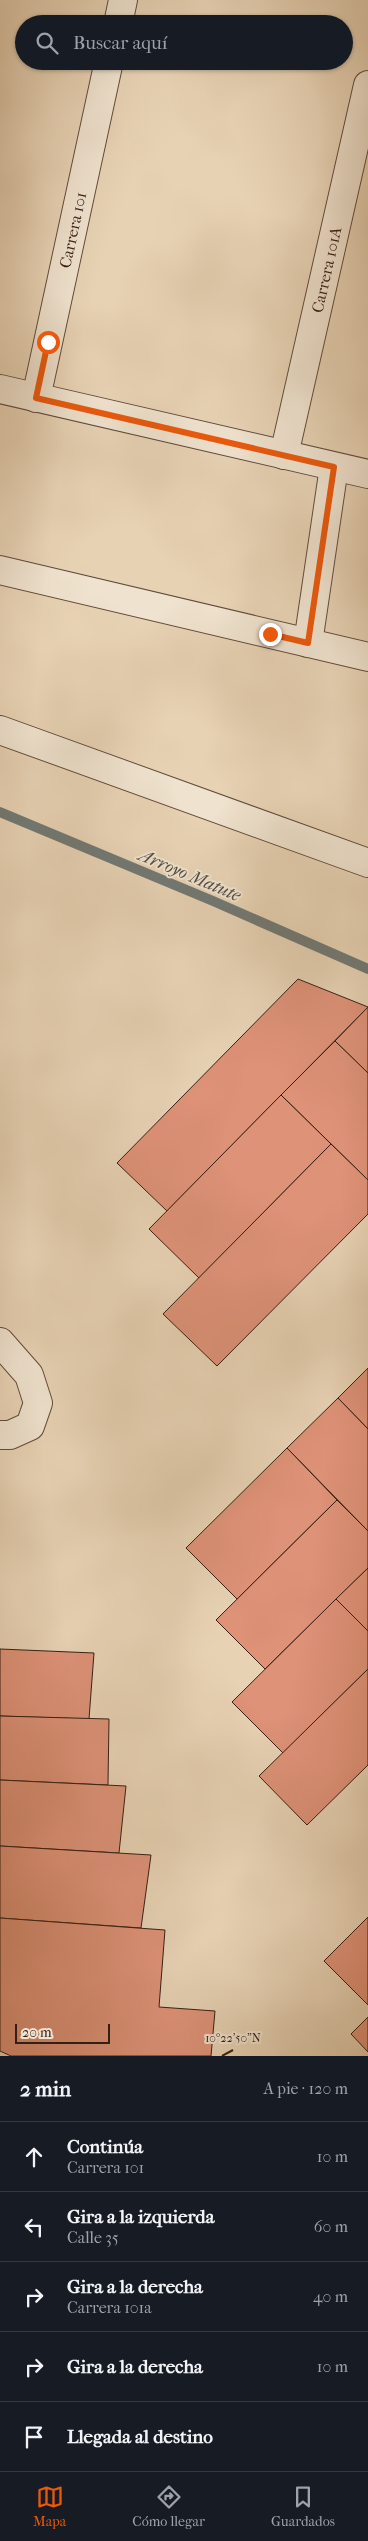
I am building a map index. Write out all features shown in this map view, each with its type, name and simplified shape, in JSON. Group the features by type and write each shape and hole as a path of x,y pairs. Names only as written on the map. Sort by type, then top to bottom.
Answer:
{"street":[{"path":"120,15 123,0"},
{"name":"Carrera 101","path":"36,398 108,70"},
{"name":"Carrera 101A","path":"284,456 368,85"},
{"path":"0,390 368,474"},
{"path":"308,643 334,467"},
{"path":"0,570 368,657"},
{"path":"0,730 368,862"},
{"path":"0,1342 29,1375 38,1403 30,1426 10,1435 0,1435"}],"building":[{"path":"298,979 368,1007 167,1211 117,1163"},
{"path":"368,1007 368,1073 335,1041"},
{"path":"335,1041 368,1073 368,1180 281,1095"},
{"path":"281,1095 331,1144 199,1278 149,1229"},
{"path":"331,1144 368,1180 368,1214 217,1366 163,1314"},
{"path":"368,1368 368,1429 338,1398"},
{"path":"338,1398 368,1429 368,1531 287,1448"},
{"path":"287,1448 337,1500 237,1599 186,1548"},
{"path":"337,1500 368,1531 368,1568 265,1669 216,1620"},
{"path":"368,1568 368,1631 336,1599"},
{"path":"336,1599 368,1631 368,1669 283,1753 232,1702"},
{"path":"0,1649 94,1653 89,1719 0,1716"},
{"path":"368,1669 368,1765 307,1825 259,1776"},
{"path":"0,1716 109,1719 108,1785 0,1780"},
{"path":"0,1780 126,1786 119,1853 0,1846"},
{"path":"0,1846 151,1855 141,1928 0,1918"},
{"path":"368,1917 368,2005 324,1961"},
{"path":"0,1918 165,1930 159,2007 215,2011 211,2056 11,2056 0,2051"},
{"path":"368,2017 368,2052 351,2034"}],"waterway":[{"name":"Arroyo Matute","path":"0,812 213,901 368,969"}],"route":[{"path":"48,342 36,398 334,467 308,643 270,634"}]}
